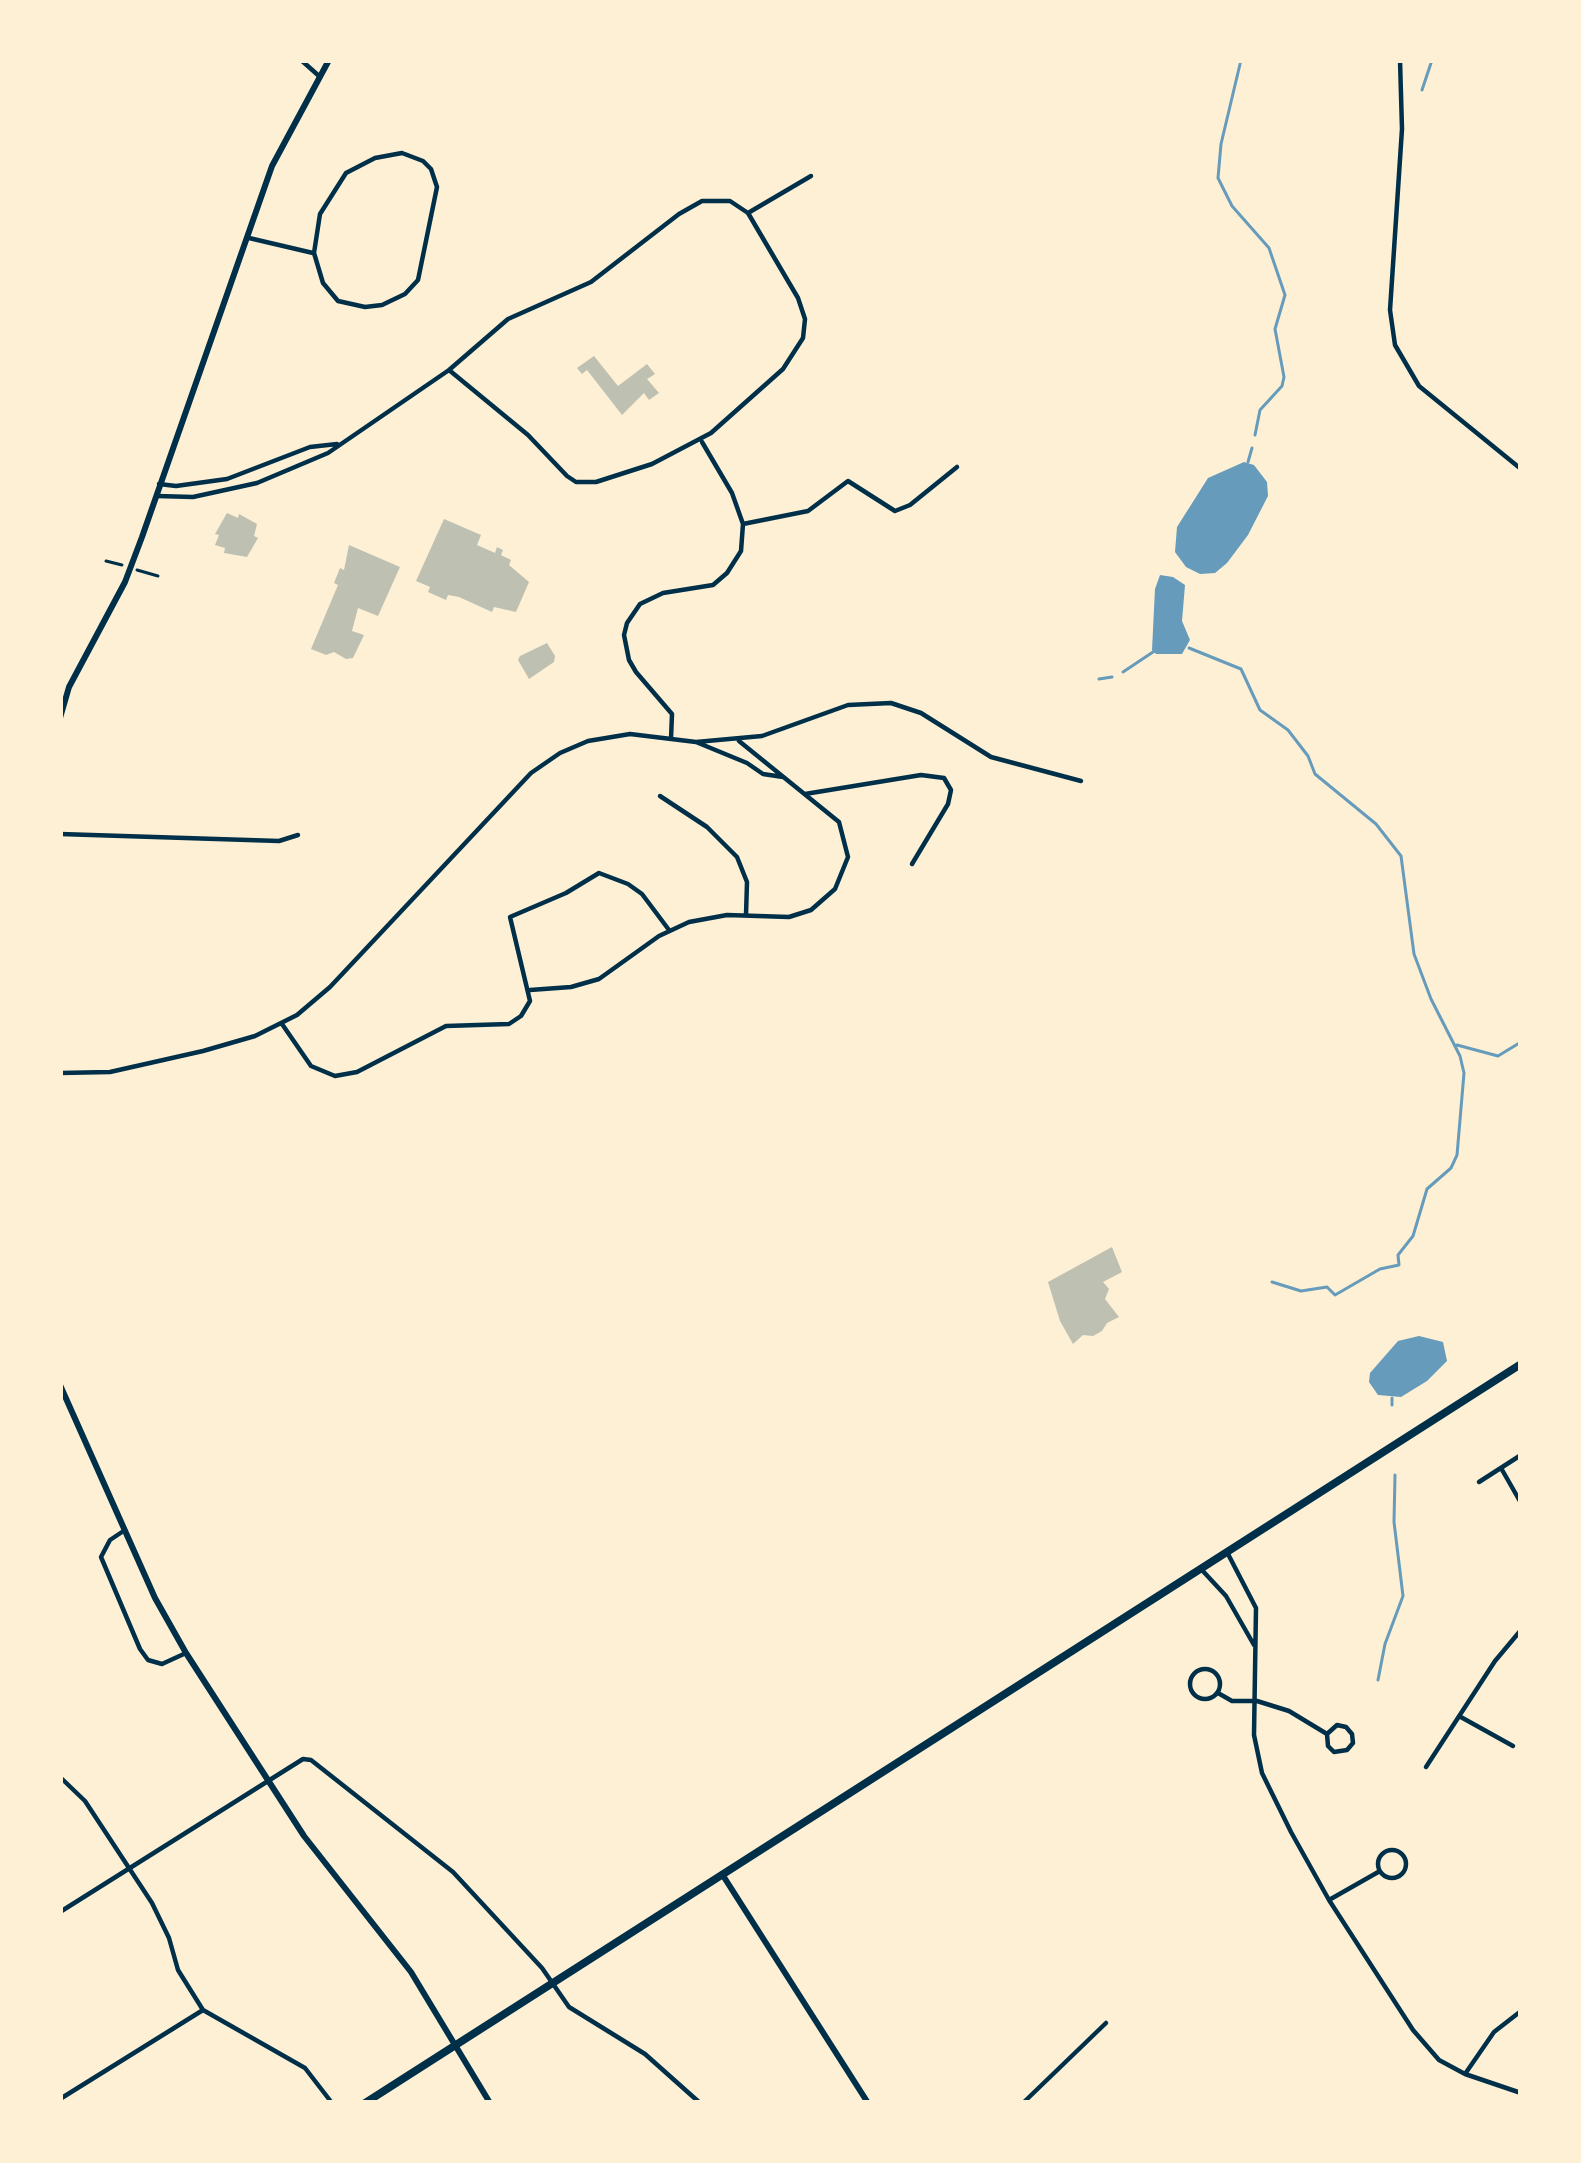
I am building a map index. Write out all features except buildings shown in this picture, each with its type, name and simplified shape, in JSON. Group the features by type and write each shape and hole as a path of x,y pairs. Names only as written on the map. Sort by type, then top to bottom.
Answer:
{"main road":[{"path":"365,2103 1521,1364"}],"street":[{"path":"301,60 320,76"},
{"path":"60,718 68,687 124,582 272,166 329,60"},
{"path":"1400,60 1401,152 1390,310 1395,344 1419,386 1521,469"},
{"path":"402,154 423,160 431,169 436,187 418,280 405,294 373,307 338,302 323,283 314,253 320,214 346,172 374,158 402,154"},
{"path":"748,213 811,176"},
{"path":"156,496 193,497 256,483 328,453 449,370 508,319 581,288 692,205 718,199 741,206 803,311 803,338 783,369 701,440 614,477 576,482 449,370"},
{"path":"249,238 314,253"},
{"path":"671,739 672,713 629,660 624,635 627,623 650,597 712,585 727,573 741,551 743,524 732,493 701,440"},
{"path":"160,484 176,487 227,479 310,447 337,444"},
{"path":"743,524 808,511 848,481 895,511 910,505 958,467"},
{"path":"60,1073 110,1072 231,1043 282,1024 330,987 542,765 608,735 696,742 737,739 789,728 848,705 890,704 922,712 991,757 1081,782"},
{"path":"530,990 599,979 669,930 717,916 799,915 821,904 842,878 848,857 844,832 830,814 737,739"},
{"path":"696,742 763,774 785,778"},
{"path":"806,794 921,775 944,778 951,790 949,804 912,864"},
{"path":"660,796 707,827 737,857 746,882 746,915"},
{"path":"60,833 280,842 298,836"},
{"path":"282,1024 311,1066 335,1076 357,1072 446,1027 509,1024 530,1001 510,917 599,873 628,884 654,907 669,930"},
{"path":"60,1385 186,1653 314,1851 395,1949 490,2103"},
{"path":"60,1414 70,1409"},
{"path":"1479,1482 1521,1456"},
{"path":"1501,1468 1521,1503"},
{"path":"125,1531 110,1540 101,1556 140,1649 148,1660 162,1664 186,1653"},
{"path":"1227,1552 1256,1608 1254,1735 1262,1773 1329,1900 1413,2030 1439,2060 1521,2093"},
{"path":"1201,1569 1226,1596 1256,1650"},
{"path":"1426,1767 1495,1661 1521,1630"},
{"path":"1213,1670 1220,1678 1218,1693 1210,1699 1196,1696 1190,1682 1194,1673 1213,1670"},
{"path":"1218,1693 1235,1702 1257,1701 1289,1711 1327,1733"},
{"path":"1459,1716 1514,1746"},
{"path":"1337,1725 1346,1726 1353,1743 1347,1750 1334,1752 1327,1733 1337,1725"},
{"path":"60,1912 303,1759 330,1772 453,1872 542,1968 569,2007 660,2065 700,2103"},
{"path":"60,1777 85,1801 161,1920 178,1970 203,2009 305,2068 332,2103"},
{"path":"1385,1852 1402,1855 1405,1868 1400,1876 1387,1877 1381,1871 1378,1863 1385,1852"},
{"path":"1329,1900 1381,1871"},
{"path":"722,1874 868,2103"},
{"path":"60,2099 203,2009"},
{"path":"1465,2074 1494,2032 1521,2011"},
{"path":"1023,2103 1106,2023"}],"water":[{"path":"1244,462 1254,465 1267,482 1268,496 1227,563 1215,573 1200,574 1186,567 1175,552 1177,527 1208,478"},
{"path":"1160,575 1185,585 1182,621 1190,640 1182,654 1152,650"},
{"path":"1419,1336 1443,1342 1447,1361 1401,1397 1378,1395 1369,1382 1370,1373 1398,1341"}],"waterway":[{"path":"1241,60 1218,178 1232,206 1269,248 1285,295 1275,329 1284,377 1282,386 1260,410 1255,435"},
{"path":"1422,90 1432,60"},
{"path":"1248,462 1252,448"},
{"path":"1189,648 1241,669 1260,710 1288,730 1315,774 1376,824 1401,856 1414,954 1464,1073 1457,1155 1451,1168 1427,1189 1413,1236 1398,1255 1399,1265 1380,1269 1335,1295 1327,1287 1301,1291 1272,1282"},
{"path":"1123,672 1156,650"},
{"path":"1099,679 1112,677"},
{"path":"1457,1045 1498,1056 1521,1042"},
{"path":"1392,1398 1392,1405"},
{"path":"1378,1680 1403,1596 1394,1522 1395,1475"}]}
